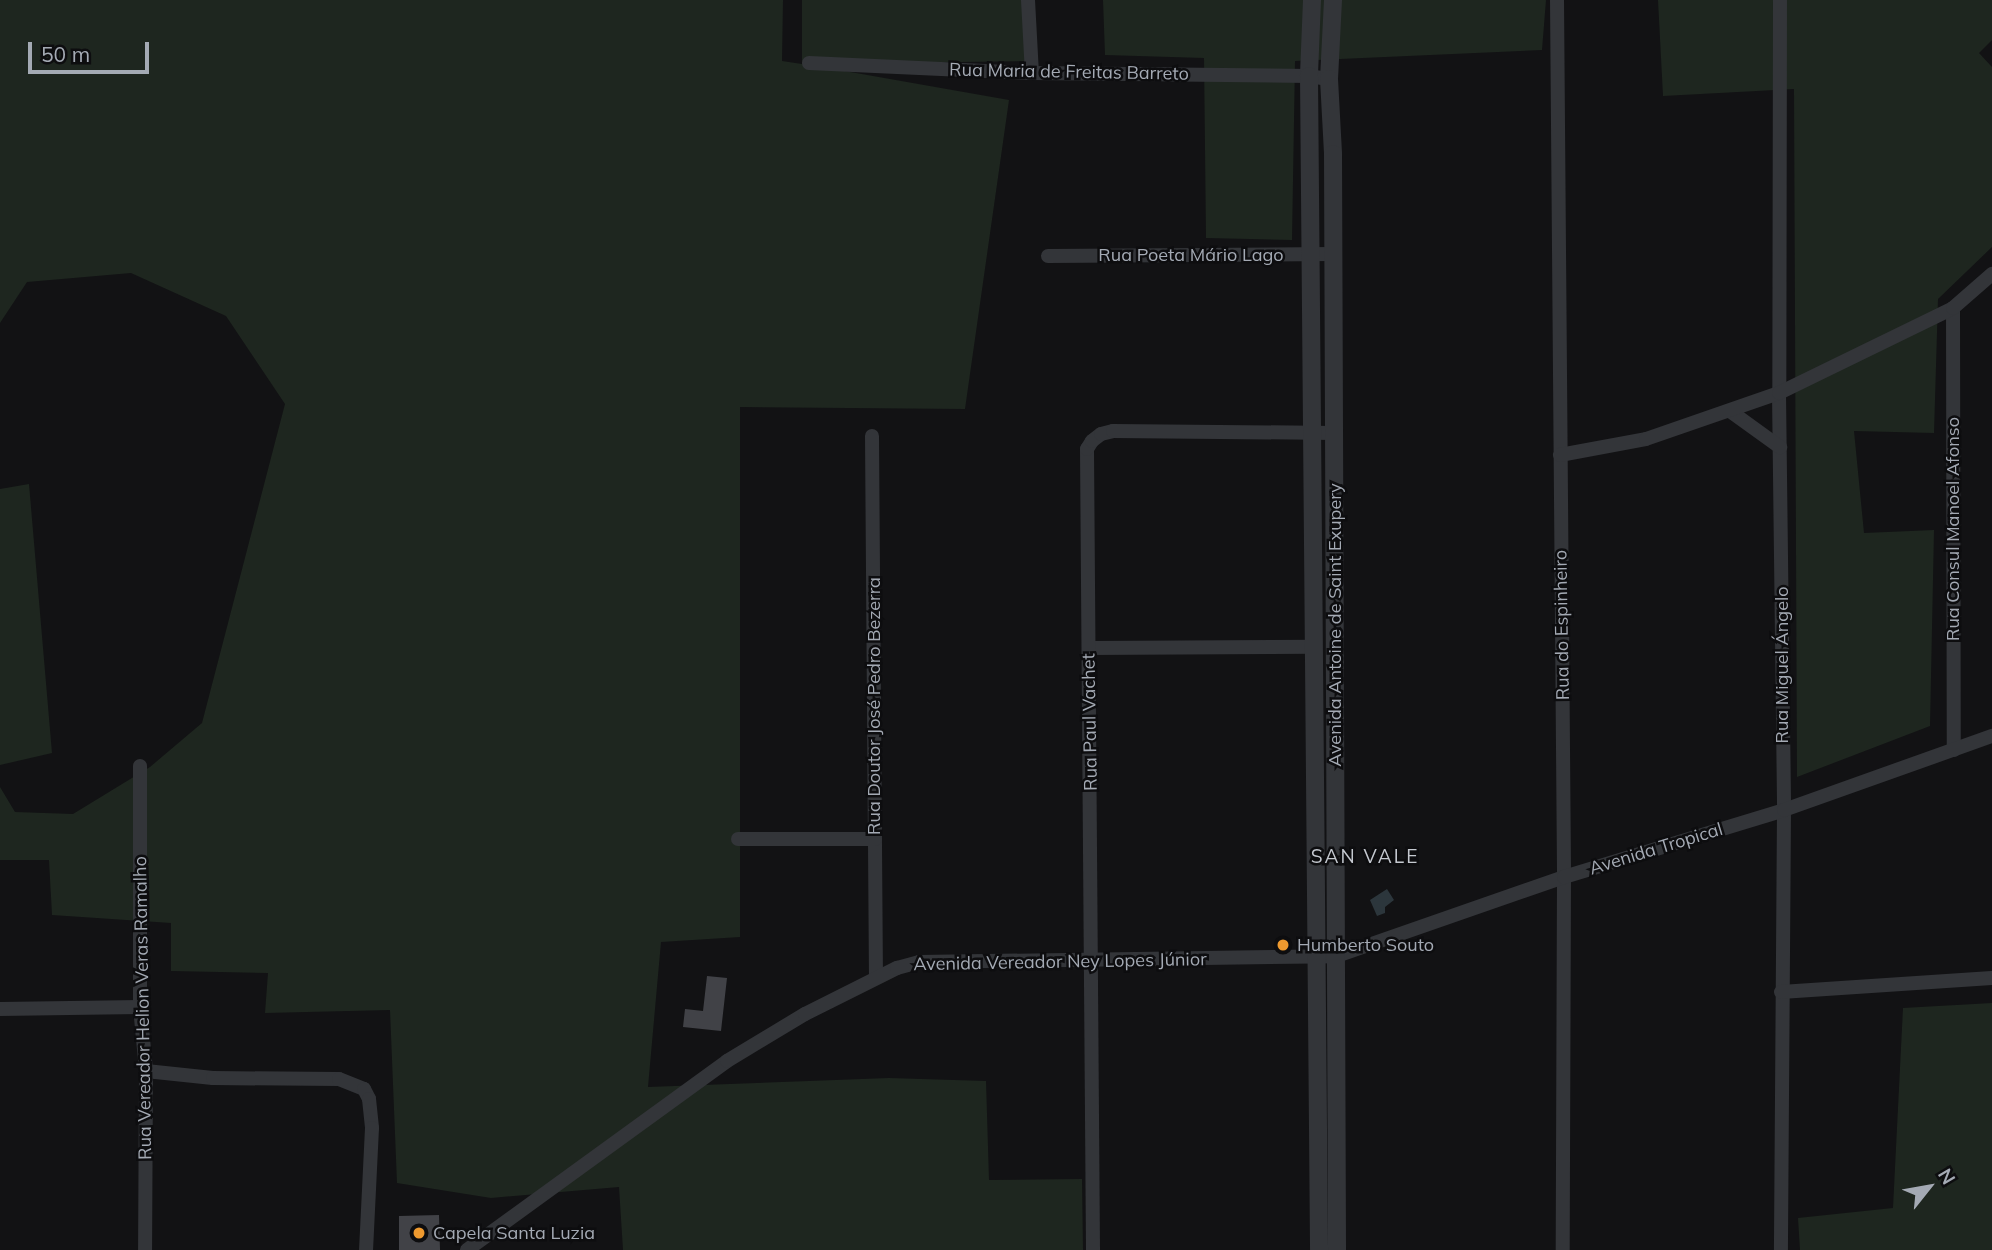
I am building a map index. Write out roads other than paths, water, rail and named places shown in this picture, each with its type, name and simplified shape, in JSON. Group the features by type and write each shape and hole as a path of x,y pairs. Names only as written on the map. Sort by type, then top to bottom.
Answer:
{"street":[{"path":"1028,0 1032,73"},
{"name":"Avenida Antoine de Saint Exupery","path":"1312,0 1309,76 1314,646 1328,957"},
{"name":"Avenida Antoine de Saint Exupery","path":"1319,1250 1328,1155 1334,433 1329,79 1333,0"},
{"name":"Rua do Espinheiro","path":"1557,0 1564,877 1563,1250"},
{"name":"Rua Miguel Ángelo","path":"1780,0 1779,393 1784,810 1781,1250"},
{"name":"Rua Maria de Freitas Barreto","path":"809,63 1032,73 1309,76 1329,79"},
{"name":"Rua Poeta Mário Lago","path":"1048,256 1333,254"},
{"path":"1560,455 1646,439 1779,393 1952,308 1992,274"},
{"name":"Rua Consul Manoel Afonso","path":"1952,308 1954,750"},
{"path":"1730,411 1780,447"},
{"name":"Rua Paul Vachet","path":"1093,1250 1086,462 1091,441 1114,431 1334,433"},
{"name":"Rua Doutor José Pedro Bezerra","path":"872,436 876,977"},
{"path":"1089,648 1314,646"},
{"name":"Avenida Tropical","path":"1328,957 1564,877 1784,810 1992,736"},
{"name":"Rua Vereador Helion Veras Ramalho","path":"140,766 141,1007 146,1072 145,1250"},
{"path":"738,838 875,839"},
{"name":"Avenida Vereador Ney Lopes Júnior","path":"467,1250 727,1060 804,1014 876,977 919,962 1328,957"},
{"path":"1781,992 1992,978"},
{"path":"0,1009 141,1007"},
{"path":"146,1072 213,1077 340,1079 364,1089 369,1099 372,1128 366,1250"},
{"name":"Avenida Antoine de Saint Exupery","path":"1328,1155 1337,1250"}],"place":[{"name":"Humberto Souto","path":"1283,945"},
{"name":"Capela Santa Luzia","path":"419,1233"}],"district":[{"name":"SAN VALE","path":"1365,857"}]}
